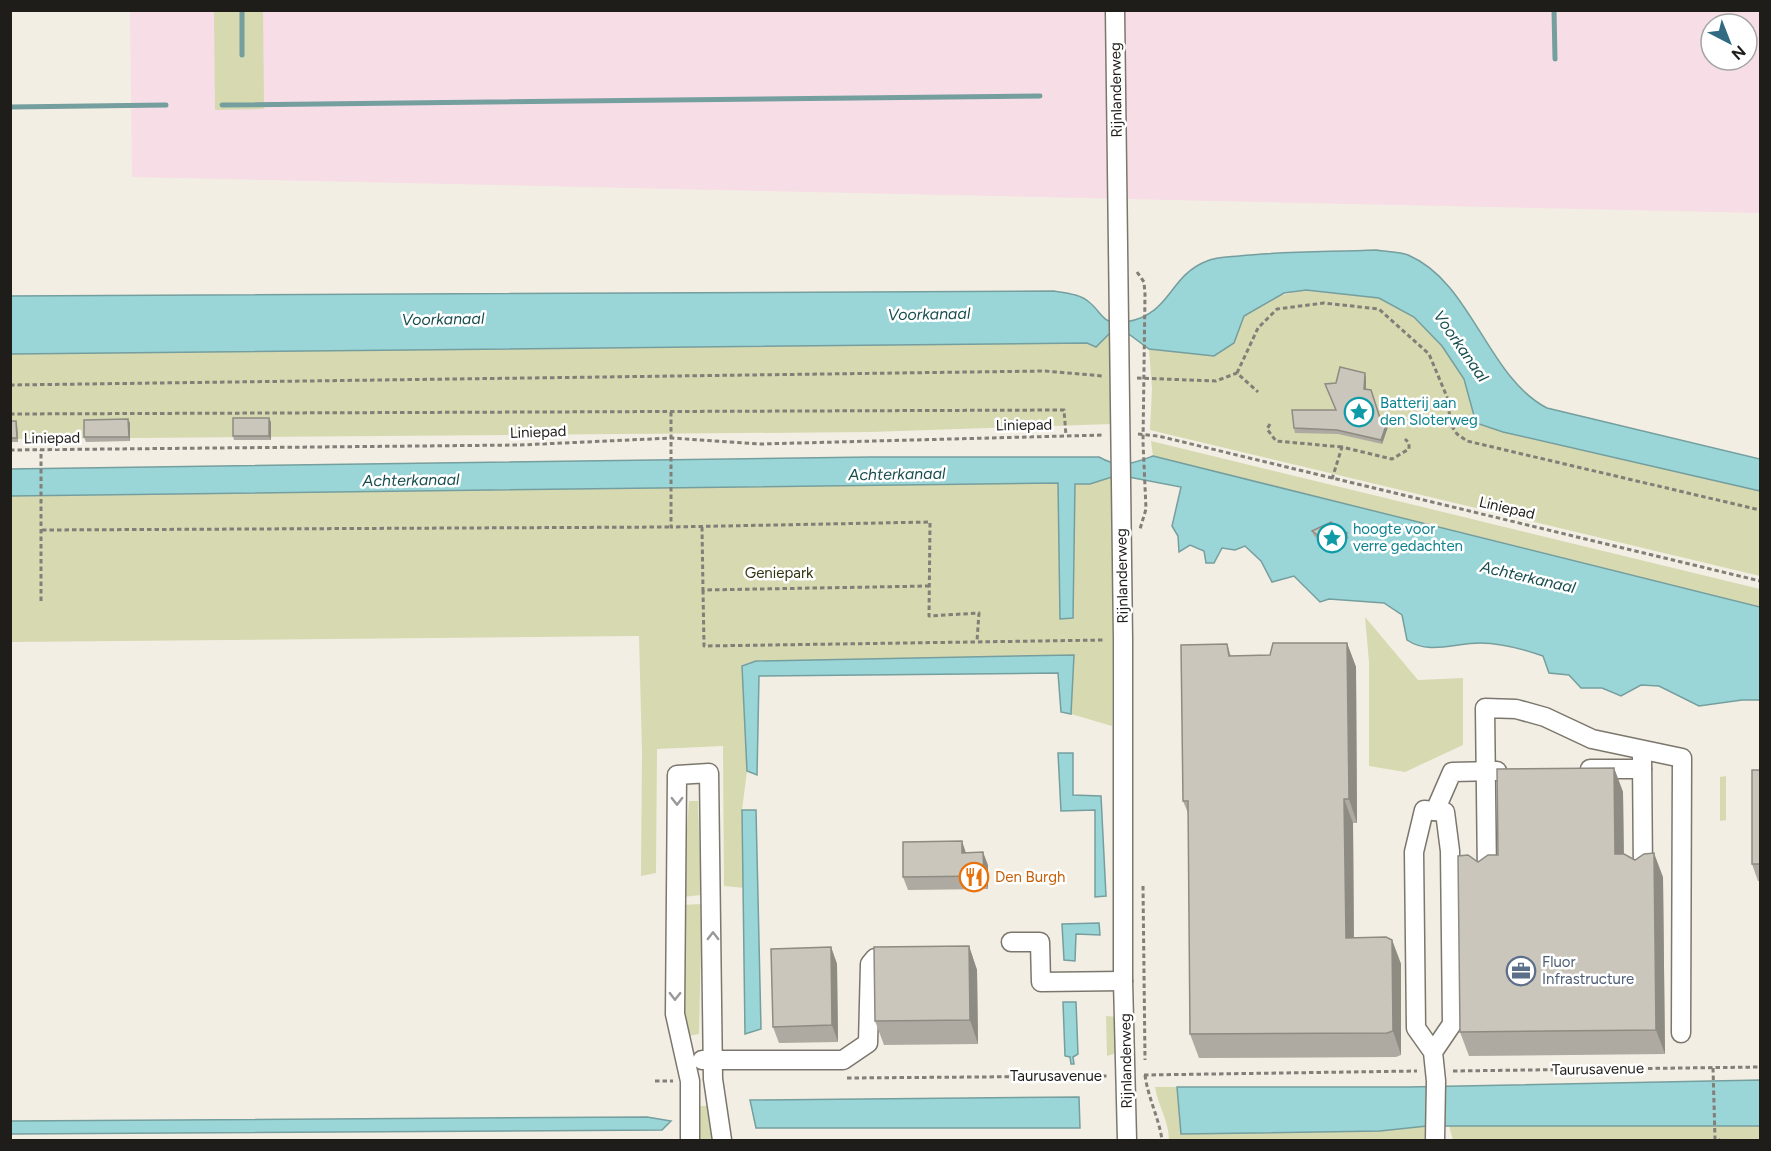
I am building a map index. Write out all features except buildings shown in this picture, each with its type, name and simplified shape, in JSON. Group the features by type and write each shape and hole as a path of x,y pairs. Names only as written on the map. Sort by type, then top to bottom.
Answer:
{"street":[{"name":"Rijnlanderweg","path":"1115,10 1123,640 1123,981 1136,1076 1127,1140"},
{"path":"1487,875 1485,708 1516,709 1545,717 1642,760"},
{"path":"1575,770 1642,760 1682,758 1681,1033"},
{"path":"1642,760 1642,873"},
{"path":"1436,811 1452,772 1519,770"},
{"path":"690,1140 690,1081 675,1014 677,775 709,773 713,1079 722,1140"},
{"path":"1433,1052 1452,1024 1450,851 1445,812 1424,810 1414,852 1416,1028 1433,1052 1436,1076 1435,1136"},
{"path":"1011,942 1040,942 1041,982 1123,981"},
{"path":"686,1060 843,1060 868,1043 870,964 875,958"}],"path":[{"path":"1146,294 1143,433 1146,509"},
{"path":"10,385 1045,370 1120,377 1216,381 1237,373 1258,328 1277,309 1324,303 1379,309 1429,354 1447,397 1451,425 1457,434 1467,441 1761,510"},
{"path":"1237,373 1258,392"},
{"name":"Liniepad","path":"10,450 520,444 672,438 760,444 1066,436 1065,410 671,412"},
{"path":"10,414 671,412 672,527"},
{"path":"1270,424 1267,429 1269,435 1276,441 1342,447 1392,459 1409,449 1409,443 1405,439"},
{"name":"Liniepad","path":"1143,433 1761,581"},
{"path":"1332,479 1342,447"},
{"path":"41,450 41,601"},
{"path":"42,530 672,527 930,522 929,616 979,613 977,641"},
{"path":"702,526 704,646 1123,640"},
{"path":"703,590 929,586"},
{"name":"Taurusavenue","path":"843,1078 1436,1076 1761,1067"},
{"path":"1713,1068 1715,1140 1720,1140"},
{"name":"Rijnlanderweg","path":"1136,1076 1148,1095 1160,1123 1161,1140"},
{"path":"656,1081 690,1081"}],"shaded area":[{"path":"130,11 1760,11 1760,213 132,177"}],"green space":[{"path":"214,11 263,11 264,109 215,110"},
{"path":"1306,290 1379,298 1414,316 1442,346 1464,379 1476,423 1503,432 1760,491 1760,576 1150,430 1152,389 1149,349 1214,356 1234,343 1244,316 1273,297"},
{"path":"1111,332 1111,424 871,432 11,439 10,352 1087,343 1096,347"},
{"path":"1151,441 1760,589 1760,607 1153,456"},
{"name":"Geniepark","path":"1113,476 1112,726 1071,714 1074,655 742,666 747,771 742,810 745,888 724,886 723,746 657,749 656,873 641,876 642,752 639,636 11,642 10,496 1058,483 1061,619 1073,618 1075,484 1090,484"},
{"path":"1365,617 1418,680 1463,678 1463,745 1405,772 1369,766 1369,662"},
{"path":"1726,776 1726,820 1720,821 1720,777"},
{"path":"689,801 698,801 701,895 682,897"},
{"path":"702,904 699,1034 688,1036 683,1013 680,905"},
{"path":"1106,1016 1118,1017 1119,1052 1107,1056"},
{"path":"1155,1087 1177,1087 1181,1133 1380,1131 1427,1126 1424,1140 1169,1140"},
{"path":"696,1106 711,1106 715,1140 698,1140"},
{"path":"1449,1126 1760,1126 1760,1140 1453,1140"}],"water":[{"name":"Voorkanaal","path":"1376,250 1408,255 1430,268 1464,307 1509,375 1526,394 1547,408 1760,459 1760,491 1503,432 1476,423 1464,379 1442,346 1414,317 1379,298 1306,290 1284,293 1244,316 1234,343 1214,356 1149,349 1130,335 1111,332 1096,347 1087,343 11,354 10,296 1054,291 1081,297 1094,306 1104,318 1118,323 1141,318 1153,311 1184,276 1211,260 1273,253"},
{"name":"Achterkanaal","path":"1153,456 1760,607 1760,700 1699,706 1659,686 1641,685 1621,696 1602,688 1581,688 1569,675 1549,673 1543,656 1520,649 1488,643 1433,648 1415,644 1407,640 1402,615 1384,603 1329,599 1320,602 1294,576 1272,582 1261,561 1245,546 1235,550 1222,548 1214,563 1206,563 1204,551 1190,545 1179,552 1178,536 1172,526 1181,487 1118,475 1090,484 1075,484 1073,618 1060,619 1058,483 11,496 10,469 872,457 1099,457 1113,463 1126,464"},
{"path":"1074,655 1071,714 1061,712 1058,673 759,676 757,775 747,771 742,666 756,661"},
{"path":"1058,753 1073,753 1073,795 1101,796 1106,896 1095,897 1095,810 1061,811"},
{"path":"742,810 756,810 761,1029 745,1034"},
{"path":"1099,923 1100,935 1076,934 1075,961 1064,960 1062,924"},
{"path":"1063,1002 1076,1002 1078,1054 1073,1057 1074,1064 1071,1064 1070,1057 1065,1056"},
{"path":"1760,1080 1760,1126 1427,1126 1380,1131 1181,1134 1177,1087 1408,1087"},
{"path":"1079,1097 1080,1128 756,1128 750,1100"},
{"path":"647,1117 671,1121 662,1130 10,1134 11,1121"}],"waterway":[{"path":"242,10 242,55"},
{"path":"1554,10 1555,59"},
{"path":"222,105 1040,96"},
{"path":"10,107 166,105"}],"place":[{"name":"Batterij aan den Sloterweg","path":"1359,412"},
{"name":"hoogte voor verre gedachten","path":"1332,538"},
{"name":"Den Burgh","path":"974,877"},
{"name":"Fluor Infrastructure","path":"1521,971"}]}
